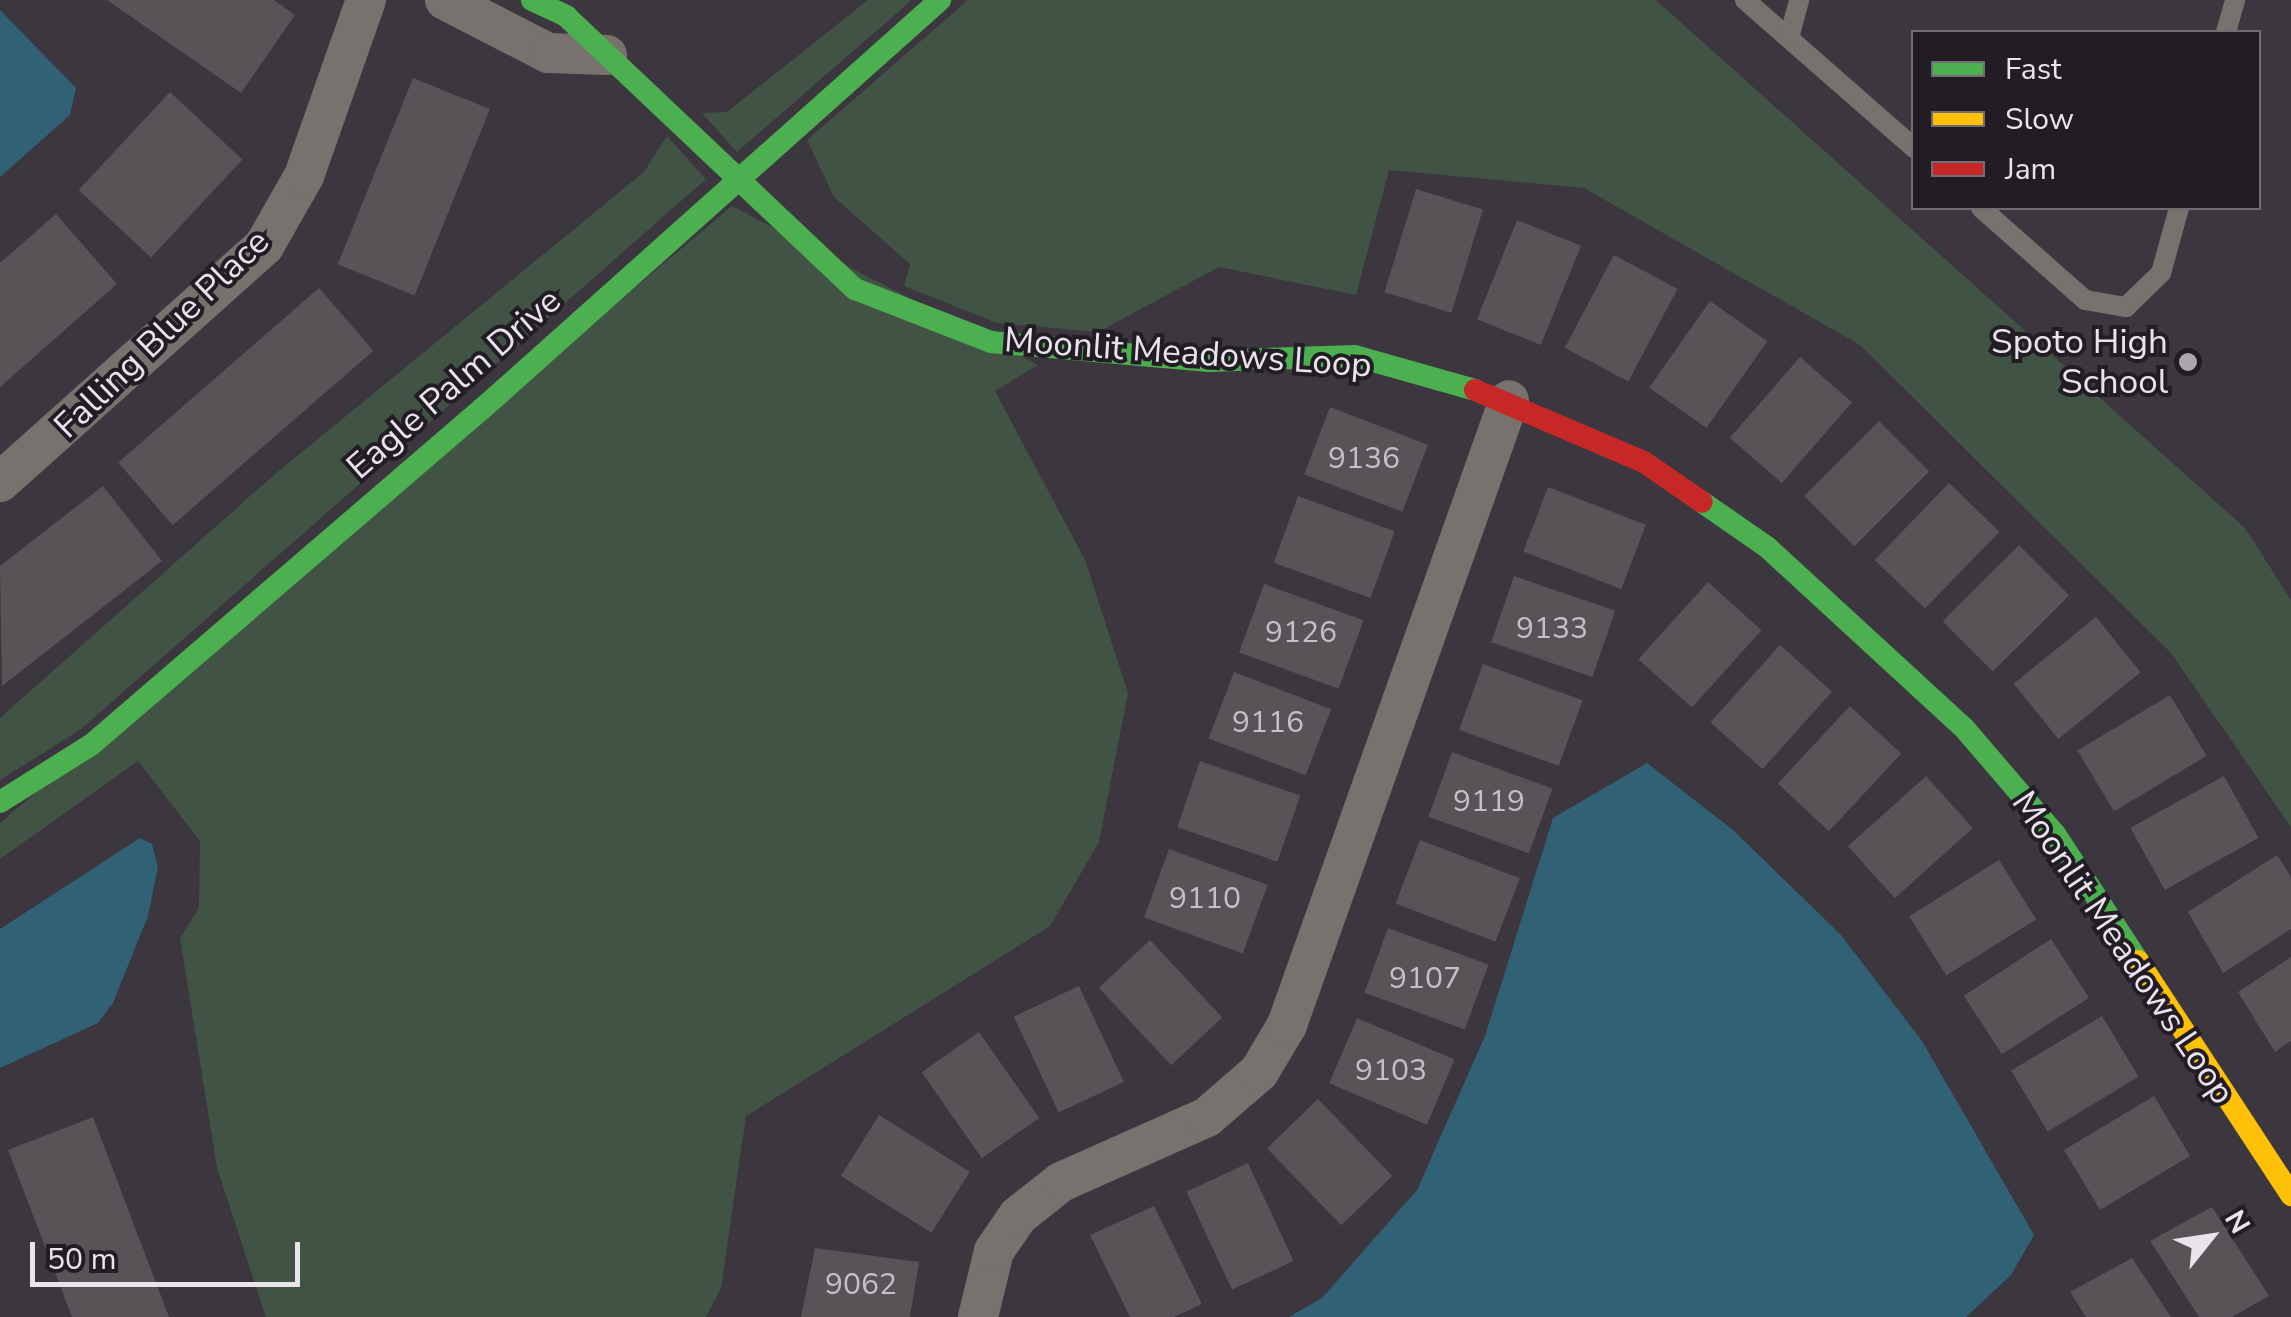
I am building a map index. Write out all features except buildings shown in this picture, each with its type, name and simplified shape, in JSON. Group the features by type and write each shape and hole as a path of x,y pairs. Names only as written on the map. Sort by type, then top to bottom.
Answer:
{"street":[{"name":"Falling Blue Place","path":"0,482 264,246 304,176 366,0"},
{"path":"445,0 520,10 548,53 607,56"},
{"name":"Eagle Palm Drive","path":"0,802 91,744 482,408 734,179 940,0"},
{"name":"Moonlit Meadows Loop","path":"607,56 734,179 855,288 991,342 1210,360 1355,356 1509,400 1644,462 1767,547 1964,728 2055,834 2291,1194"},
{"path":"978,1317 994,1251 1018,1216 1061,1182 1207,1117 1259,1072 1288,1025 1509,400"}],"lane":[{"path":"1746,0 1911,145"},
{"path":"1789,38 1799,0"},
{"path":"2227,30 2235,0"},
{"path":"1983,210 2085,300 2126,307 2161,273 2178,210"}],"green space":[{"path":"868,0 912,0 737,152 702,113 727,112"},
{"path":"968,0 1656,0 2245,528 2291,600 2291,827 2171,653 1860,345 1584,188 1389,170 1356,295 1219,267 1098,332 997,323 904,286 910,264 834,197 807,140"},
{"path":"667,136 706,179 80,730 0,780 0,718 275,474 644,172"},
{"path":"732,206 1038,365 995,391 1085,560 1128,693 1099,842 1050,926 746,1116 721,1288 706,1317 266,1317 217,1168 180,938 199,907 200,841 138,761 0,859 0,823"}],"water":[{"path":"0,10 76,88 70,115 0,177"},
{"path":"1647,763 1733,830 1841,935 1922,1041 2034,1235 2011,1275 1966,1317 1289,1317 1322,1298 1417,1190 1485,1036 1553,818"},
{"path":"140,838 152,844 158,867 148,916 113,1003 98,1023 0,1068 0,929"}],"traffic: fast":[{"path":"532,0 566,16 855,289 991,342 1209,361 1355,356 1475,390"},
{"path":"0,802 91,745 483,408 940,0"},
{"path":"1702,502 1767,547 1964,728 2055,834 2138,961"}],"traffic: slow":[{"path":"2138,961 2291,1195"}],"traffic: jam":[{"path":"1475,390 1644,462 1702,502"}],"place":[{"name":"Spoto High School","path":"2188,362"}]}
